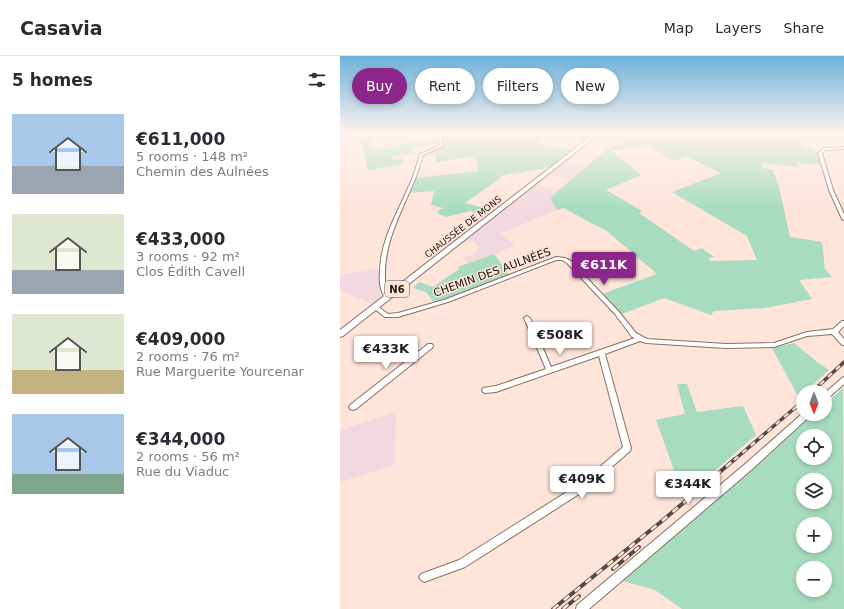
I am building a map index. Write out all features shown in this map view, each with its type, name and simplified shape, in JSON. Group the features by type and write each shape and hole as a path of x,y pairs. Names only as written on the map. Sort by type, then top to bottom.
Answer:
{"main road":[{"name":"CHAUSSÉE DE MONS","path":"340,334 565,159"}],"street":[{"path":"387,297 384,293 382,261 395,218 417,172 421,159"},
{"path":"821,159 827,181 844,219"},
{"name":"CHEMIN DES AULNÉES","path":"375,307 387,316 398,315 446,301 552,258 560,258 569,262 617,313 629,330 639,339"},
{"path":"527,318 549,369"},
{"path":"485,390 496,389 549,369 639,339 653,342 726,346 770,345 782,343 807,334 837,330 844,323"},
{"path":"833,331 844,342"},
{"path":"353,407 430,346"},
{"path":"424,577 462,564 584,486 627,448 600,352"},
{"path":"832,391 843,381"},
{"path":"581,609 747,468 798,421"}],"shaded area":[{"path":"566,161 588,165 571,180 549,175"},
{"path":"536,185 559,190 551,198 557,210 501,233 515,246 468,263 464,257 472,255 477,251 478,247 474,241 461,244"},
{"path":"379,269 380,298 371,304 340,290 340,275"},
{"path":"396,412 394,465 340,482 340,430"}],"green space":[{"path":"365,159 404,159 403,164 368,170"},
{"path":"436,159 457,159 436,162"},
{"path":"476,159 562,159 552,167 499,176 502,177 465,203 492,210 486,215 470,211 446,217 437,213 443,208 431,205 434,191 408,193 416,178 478,171"},
{"path":"595,159 621,159 641,175 606,190 642,211 639,213 694,251 701,248 715,257 709,258 710,261 757,260 747,236 672,192 721,173 692,159 821,159 823,165 798,163 798,167 762,163 763,168 773,170 779,187 790,237 822,242 825,269 832,277 799,280 812,299 765,308 714,311 711,315 664,298 622,314 602,294 657,274 607,231 564,208 557,210 550,198"},
{"path":"494,254 509,275 435,304 426,292 413,288 419,282 433,287 459,269 458,267"},
{"path":"794,343 829,370 813,385 796,385 796,392 772,348"},
{"path":"677,384 687,384 697,412 743,406 756,435 684,498 656,420 685,414"},
{"path":"843,388 844,609 682,609 655,590 616,579 805,421 832,421 832,398"}],"railway":[{"path":"819,385 844,362"},
{"path":"734,460 796,407"},
{"path":"553,609 662,521 735,459"},
{"path":"613,569 639,547"},
{"path":"563,609 579,596"}]}
